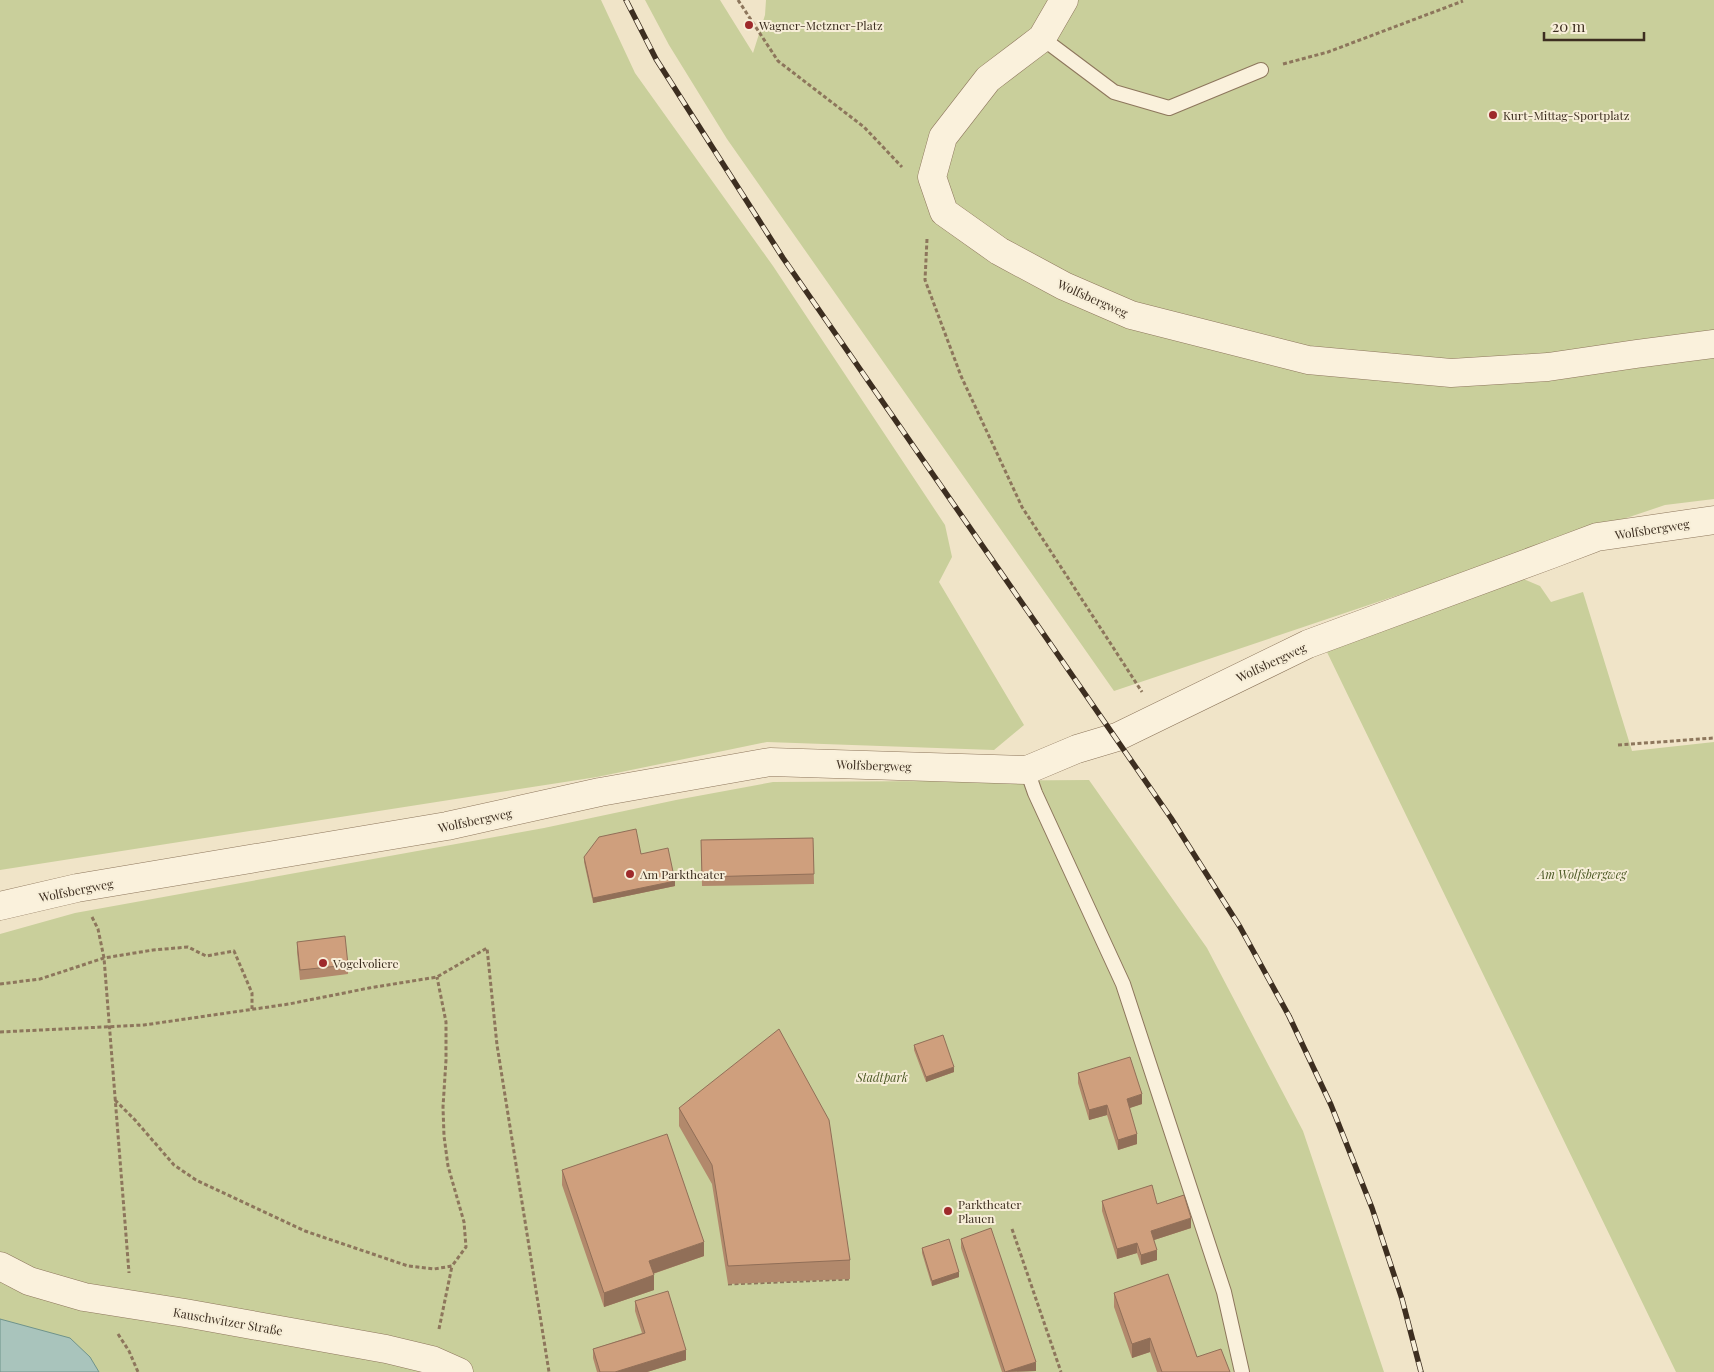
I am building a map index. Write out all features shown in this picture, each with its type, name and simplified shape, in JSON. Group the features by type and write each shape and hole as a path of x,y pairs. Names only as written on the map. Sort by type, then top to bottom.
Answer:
{"street":[{"path":"944,212 932,177 943,137 988,79 1042,38 1064,0"},
{"name":"Wolfsbergweg","path":"944,212 999,251 1064,286 1131,315 1308,360 1451,373 1548,367 1714,344"},
{"name":"Wolfsbergweg","path":"0,906 77,888 447,826 600,792 770,762 1027,770 1077,749 1116,737 1308,644 1598,537 1714,520"},
{"name":"Kauschwitzer Straße","path":"0,1266 28,1281 84,1297 386,1349 432,1360 459,1372"}],"lane":[{"path":"1042,38 1114,92 1169,108 1261,70"},
{"path":"1027,770 1035,793 1123,984 1224,1292 1242,1372"}],"path":[{"path":"738,0 778,61 864,127 904,170"},
{"path":"1261,70 1328,52 1462,1"},
{"path":"944,212 927,238 926,280 961,376 1022,507 1157,716"},
{"path":"1618,745 1714,738"},
{"path":"77,888 98,929 104,958 127,1238 129,1304"},
{"path":"0,984 40,979 104,958 153,950 188,947 206,956 234,951 252,992 252,1009"},
{"path":"0,1032 144,1025 252,1009 437,977 487,948 496,1046 549,1372"},
{"path":"432,1360 452,1266 466,1246 464,1222 448,1166 444,1136 442,1107 446,1060 446,1022 437,977"},
{"path":"115,1100 174,1165 196,1180 305,1230 408,1266 434,1269 452,1266"},
{"path":"1012,1229 1061,1372"},
{"path":"728,1284 850,1279"}],"green space":[{"path":"0,0 601,0 635,73 773,266 945,525 952,557 939,582 1024,725 994,750 767,742 597,777 0,870"},
{"path":"645,0 720,0 753,53 765,15 766,0 1714,0 1714,499 1665,505 1114,691 727,139 669,45"},
{"name":"Am Wolfsbergweg","path":"1521,578 1540,586 1551,602 1583,592 1632,751 1714,742 1714,1372 1676,1372 1325,648"},
{"name":"Stadtpark","path":"1089,780 1207,948 1303,1131 1384,1372 0,1372 0,934 75,913 544,828 773,782"}],"water":[{"path":"0,1319 70,1338 90,1357 99,1372 0,1372"}],"building":[{"name":"Am Parktheater","path":"636,829 641,854 668,848 675,881 593,898 584,857 599,837"},
{"path":"813,838 814,874 702,877 701,840"},
{"name":"Vogelvoliere","path":"345,936 348,965 300,970 297,942"},
{"path":"779,1029 829,1120 850,1260 728,1266 712,1165 679,1108"},
{"path":"943,1035 954,1067 926,1077 914,1045"},
{"path":"1130,1057 1142,1094 1127,1099 1137,1134 1118,1140 1107,1105 1089,1110 1078,1073"},
{"path":"667,1134 704,1242 649,1261 654,1275 604,1293 562,1170"},
{"path":"1152,1185 1157,1204 1184,1195 1191,1218 1151,1231 1157,1250 1141,1255 1137,1243 1117,1249 1102,1201"},
{"path":"991,1228 1036,1362 1005,1372 961,1239"},
{"path":"949,1239 959,1272 932,1281 922,1248"},
{"path":"1168,1274 1197,1357 1221,1349 1230,1372 1162,1372 1150,1338 1132,1344 1114,1293"},
{"path":"668,1291 686,1350 615,1372 600,1372 593,1349 645,1333 635,1301"}],"railway":[{"path":"626,0 656,59 783,258 1171,818 1240,927 1289,1016 1331,1105 1372,1208 1402,1299 1421,1372"}],"place":[{"name":"Wagner-Metzner-Platz","path":"749,25"},
{"name":"Kurt-Mittag-Sportplatz","path":"1493,115"},
{"name":"Am Parktheater","path":"630,874"},
{"name":"Vogelvoliere","path":"323,963"},
{"name":"Parktheater Plauen","path":"948,1211"}]}
